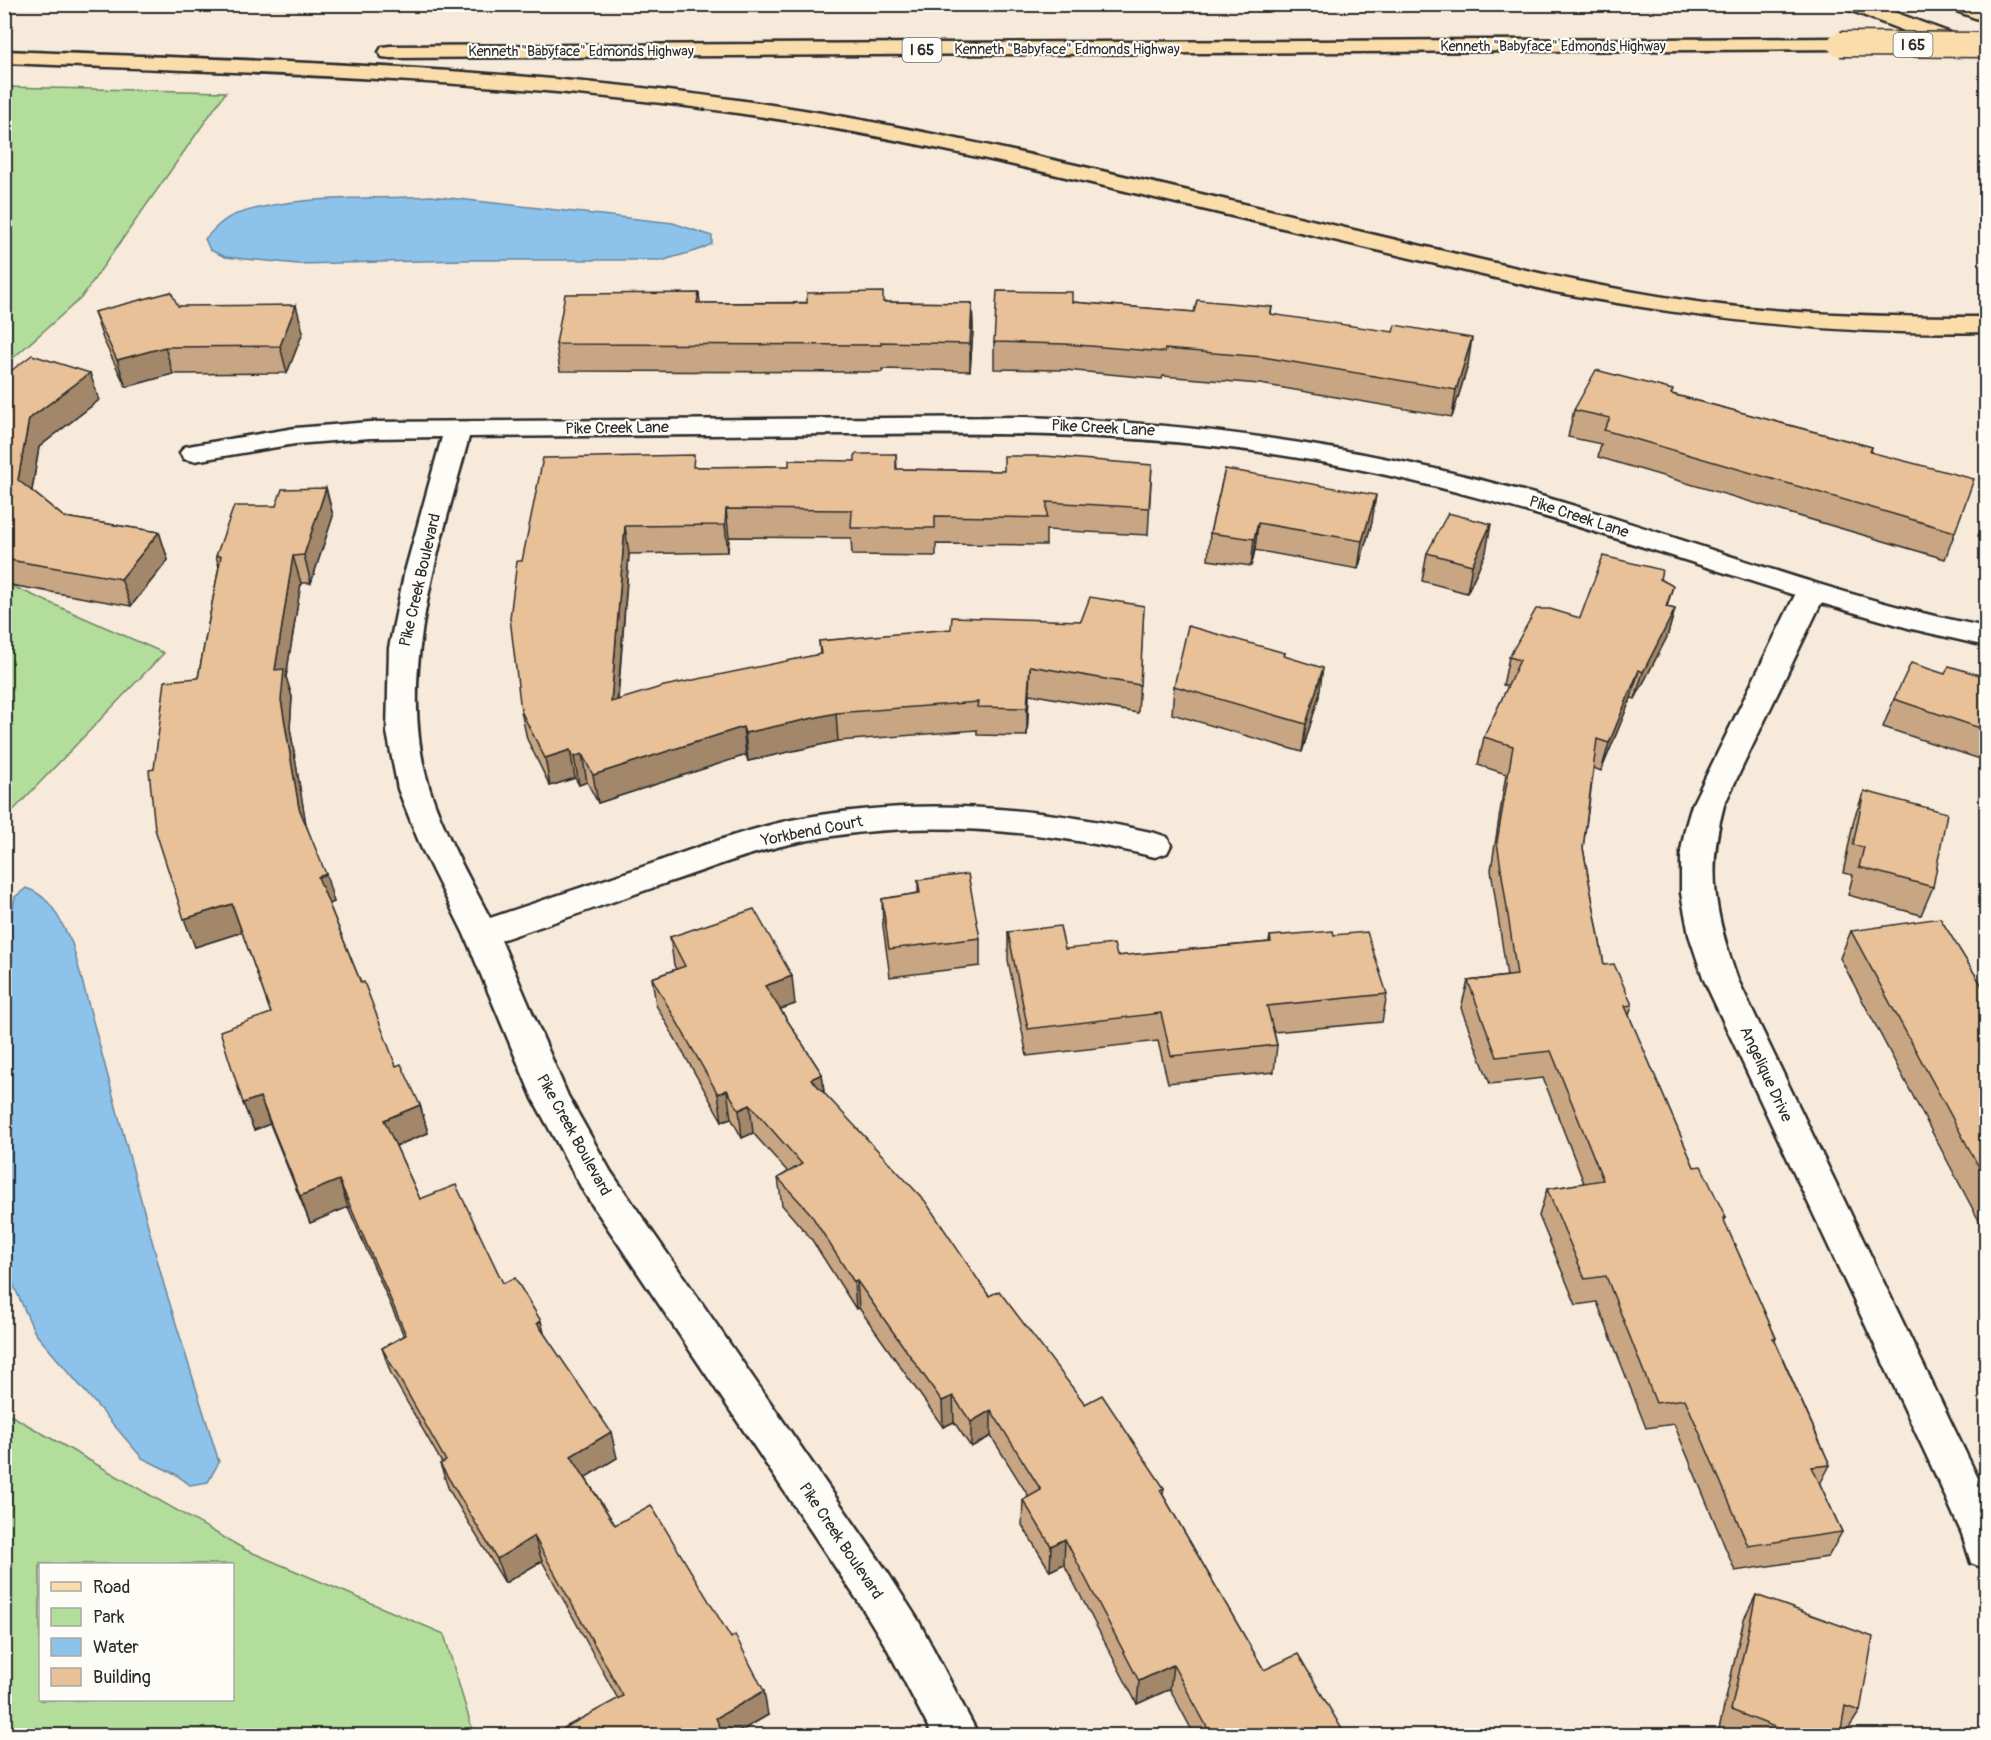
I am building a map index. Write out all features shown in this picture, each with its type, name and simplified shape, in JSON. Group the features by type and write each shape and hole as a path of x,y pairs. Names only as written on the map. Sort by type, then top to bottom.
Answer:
{"main road":[{"path":"1851,4 1986,54"},
{"path":"1955,4 1986,16"},
{"name":"Kenneth \"Babyface\" Edmonds Highway","path":"4,56 1840,44 1986,45"},
{"path":"4,56 378,72 537,83 687,99 889,131 1555,285 1642,301 1810,321 1955,327 1986,325"}],"street":[{"name":"Pike Creek Lane","path":"194,453 335,431 1015,425 1108,427 1220,437 1351,458 1474,485 1812,591 1931,626 1986,636"},
{"name":"Pike Creek Boulevard","path":"457,430 408,622 403,680 403,732 414,789 437,847 481,934 551,1099 598,1183 873,1587 903,1635 957,1736"},
{"name":"Angelique Drive","path":"1812,591 1708,805 1698,835 1695,864 1698,907 1721,980 1985,1539"},
{"name":"Yorkbend Court","path":"481,934 749,843 845,823 951,815 995,816 1078,828 1155,845"}],"green space":[{"path":"5,87 226,92 81,298 5,365"},
{"path":"5,583 164,653 5,819"},
{"path":"5,1412 246,1550 444,1634 474,1735 5,1735"}],"water":[{"path":"431,196 673,223 712,236 712,243 697,251 665,260 465,260 298,264 225,257 210,250 205,239 228,218 284,203"},
{"path":"26,888 49,903 72,943 164,1285 219,1462 208,1482 190,1485 175,1474 142,1458 35,1333 5,1266 4,958 15,897"}],"building":[{"path":"997,291 1072,292 1072,302 1194,312 1197,300 1272,307 1270,314 1393,332 1395,325 1472,338 1456,390 1263,357 1165,349 1164,352 1065,344 994,342"},
{"path":"171,292 178,306 296,305 280,346 165,347 117,360 94,312"},
{"path":"883,292 883,302 972,303 970,344 881,342 881,345 556,344 565,294 699,293 697,303 807,303 807,293"},
{"path":"32,355 90,373 29,419 18,480 64,517 159,532 121,579 4,559 4,376"},
{"path":"1596,370 1673,390 1671,394 1872,447 1870,452 1974,479 1955,532 1604,430 1610,418 1574,410"},
{"path":"855,454 896,454 896,469 1004,471 1004,456 1045,456 1152,465 1149,508 1047,502 1047,518 935,516 935,528 851,528 852,510 726,509 725,525 625,526 611,702 664,686 821,654 819,641 951,629 952,617 1081,621 1090,597 1144,606 1140,685 1030,666 1027,708 977,707 978,702 836,713 745,733 743,727 593,775 582,754 574,757 570,750 545,758 521,711 510,618 517,561 522,561 543,458 694,455 693,467 789,466 789,460 855,461"},
{"path":"1225,469 1376,495 1362,541 1258,523 1254,539 1210,533"},
{"path":"326,488 304,555 293,556 275,670 284,669 281,700 299,808 326,874 318,877 361,983 364,982 396,1066 401,1064 420,1105 384,1120 420,1199 456,1185 503,1283 515,1278 541,1321 537,1323 611,1432 571,1456 615,1525 651,1505 731,1638 735,1635 764,1691 716,1718 724,1736 567,1736 564,1728 623,1696 534,1536 497,1559 440,1464 446,1461 382,1348 406,1335 339,1180 300,1196 260,1097 243,1103 220,1031 271,1013 232,904 184,919 155,829 149,770 154,769 165,681 198,678 221,556 216,556 234,506 276,506 282,489"},
{"path":"1448,513 1491,524 1472,565 1427,553"},
{"path":"1603,556 1662,570 1660,579 1673,586 1666,607 1675,609 1643,672 1639,670 1609,743 1597,739 1583,848 1604,965 1614,964 1632,1005 1625,1006 1694,1167 1701,1166 1726,1218 1723,1218 1776,1338 1773,1338 1830,1465 1812,1467 1842,1532 1748,1546 1685,1399 1656,1403 1606,1276 1585,1279 1547,1189 1603,1180 1551,1051 1497,1057 1468,981 1517,975 1497,842 1513,746 1484,737 1520,660 1509,657 1536,609 1550,609 1580,618"},
{"path":"1188,626 1285,653 1284,656 1323,668 1306,724 1174,686"},
{"path":"1911,663 1945,674 1949,666 1986,677 1986,730 1894,699"},
{"path":"1864,791 1947,813 1933,887 1859,867 1864,847 1853,845"},
{"path":"968,874 980,938 889,949 882,899 920,893 918,880"},
{"path":"754,909 792,976 765,986 822,1074 811,1079 925,1201 989,1296 999,1291 1085,1404 1102,1395 1164,1488 1160,1490 1264,1670 1298,1654 1346,1736 1212,1736 1173,1665 1139,1681 1065,1539 1051,1546 1023,1500 1041,1490 991,1410 971,1422 953,1396 942,1401 857,1281 854,1282 810,1213 778,1178 802,1164 750,1105 739,1110 727,1090 718,1094 652,978 685,966 670,937"},
{"path":"1940,918 1986,992 1986,1180 1851,931"},
{"path":"1060,926 1065,949 1114,944 1117,956 1271,942 1270,936 1333,931 1334,935 1367,932 1387,994 1267,1006 1277,1045 1171,1056 1161,1013 1028,1029 1008,932"},
{"path":"1756,1595 1873,1637 1860,1711 1845,1706 1840,1736 1798,1736 1731,1710"}]}
